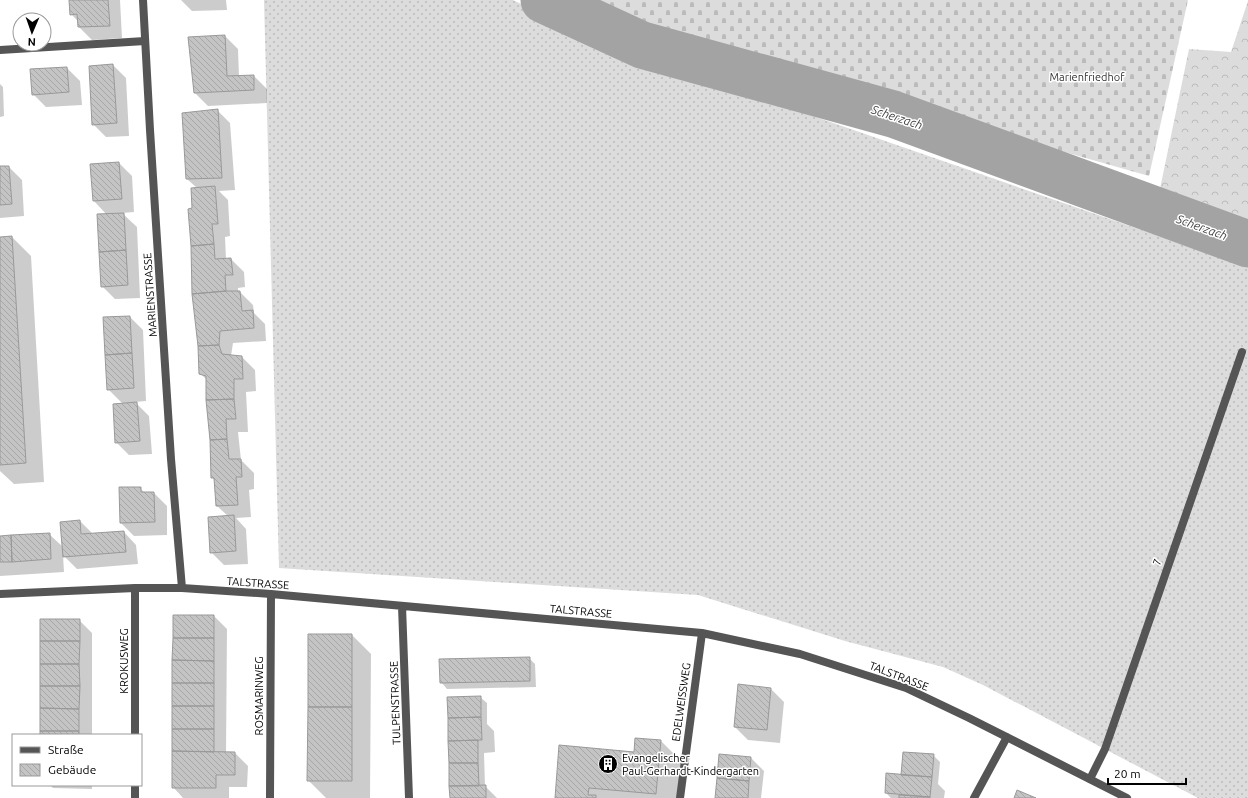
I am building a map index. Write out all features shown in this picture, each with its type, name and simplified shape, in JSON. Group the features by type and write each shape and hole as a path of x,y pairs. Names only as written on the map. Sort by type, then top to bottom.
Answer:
{"street":[{"name":"MARIENSTRASSE","path":"143,0 172,459 182,588"},
{"path":"0,50 145,41"},
{"name":"7","path":"1090,779 1105,749 1242,352"},
{"name":"TALSTRASSE","path":"0,594 135,588 182,588 271,594 702,633 800,654 906,688 1127,798"},
{"name":"KROKUSWEG","path":"135,588 135,734"},
{"name":"ROSMARINWEG","path":"270,798 271,594"},
{"name":"TULPENSTRASSE","path":"402,606 409,798"},
{"name":"EDELWEISSWEG","path":"680,798 702,633"},
{"path":"974,798 1007,737"},
{"path":"135,786 135,798"}],"green space":[{"path":"264,0 513,0 598,42 1248,267 1248,798 1198,798 983,685 943,667 845,641 698,595 279,568"},
{"name":"Marienfriedhof","path":"561,0 1188,0 1149,176 605,22"},
{"path":"1248,1 1248,242 1156,208 1189,49 1231,52"}],"building":[{"path":"69,0 108,0 110,26 78,27 77,14 70,15"},
{"path":"225,35 227,76 254,75 254,90 194,93 188,37"},
{"path":"113,64 117,123 92,125 89,66"},
{"path":"67,67 69,92 32,95 30,69"},
{"path":"218,109 222,178 186,179 182,113"},
{"path":"119,162 122,199 93,201 90,164"},
{"path":"0,166 9,166 12,204 0,205"},
{"path":"215,186 218,224 212,224 214,244 191,246 188,209 192,208 191,188"},
{"path":"124,213 126,250 99,252 97,214"},
{"path":"12,236 26,463 0,465 0,237"},
{"path":"214,244 215,259 231,258 233,275 225,275 226,291 192,294 191,246"},
{"path":"126,250 128,285 101,287 99,252"},
{"path":"240,291 242,311 253,310 254,328 220,331 219,345 198,346 192,294"},
{"path":"130,316 132,353 105,355 103,317"},
{"path":"219,345 222,354 242,356 243,379 234,379 234,399 206,400 206,376 199,374 198,346"},
{"path":"132,353 134,388 107,390 105,355"},
{"path":"234,399 236,419 226,419 227,439 210,440 206,400"},
{"path":"137,402 140,441 115,443 113,404"},
{"path":"227,439 229,459 241,459 242,477 236,477 238,505 216,506 214,478 211,478 210,440"},
{"path":"119,487 141,487 141,492 154,492 155,522 120,523"},
{"path":"234,515 236,551 210,553 208,517"},
{"path":"80,520 81,534 124,531 126,552 63,557 60,522"},
{"path":"50,533 51,559 12,562 11,535"},
{"path":"11,535 12,562 0,562 0,536"},
{"path":"173,615 214,615 214,638 173,638"},
{"path":"40,619 80,619 80,641 40,641"},
{"path":"308,634 352,634 352,707 308,707"},
{"path":"173,638 214,638 214,661 172,660"},
{"path":"40,641 80,641 79,664 40,664"},
{"path":"530,657 530,681 440,683 439,659"},
{"path":"172,660 214,661 214,683 172,683"},
{"path":"40,664 79,664 80,686 40,686"},
{"path":"172,683 214,683 214,706 172,706"},
{"path":"738,684 771,688 767,730 734,727"},
{"path":"40,686 80,686 79,709 40,708"},
{"path":"481,696 481,717 448,718 447,697"},
{"path":"172,706 214,706 214,729 172,729"},
{"path":"308,707 352,707 352,781 307,781"},
{"path":"40,708 79,709 79,731 40,731"},
{"path":"481,717 482,740 448,741 448,718"},
{"path":"172,729 214,729 214,752 172,751"},
{"path":"40,731 79,731 79,734 40,734"},
{"name":"Evangelischer Paul-Gerhardt-Kindergarten","path":"635,738 661,740 656,794 589,788 588,795 596,795 596,798 555,798 559,745 634,752"},
{"path":"478,740 478,763 449,763 448,741"},
{"path":"172,751 235,752 235,775 216,775 216,788 172,788"},
{"path":"903,752 934,754 932,777 901,775"},
{"path":"719,754 751,757 749,781 717,778"},
{"path":"449,763 478,763 479,786 449,786"},
{"path":"886,773 932,777 930,797 885,793"},
{"path":"717,778 749,781 748,798 715,798"},
{"path":"486,785 486,798 450,798 449,786"},
{"path":"1017,790 1036,798 1014,798"},
{"path":"899,795 930,797 930,798 899,798"}],"waterway":[{"name":"Scherzach","path":"544,0 642,45 893,114 1248,244"}],"place":[{"name":"Evangelischer Paul-Gerhardt-Kindergarten","path":"608,764"}]}
